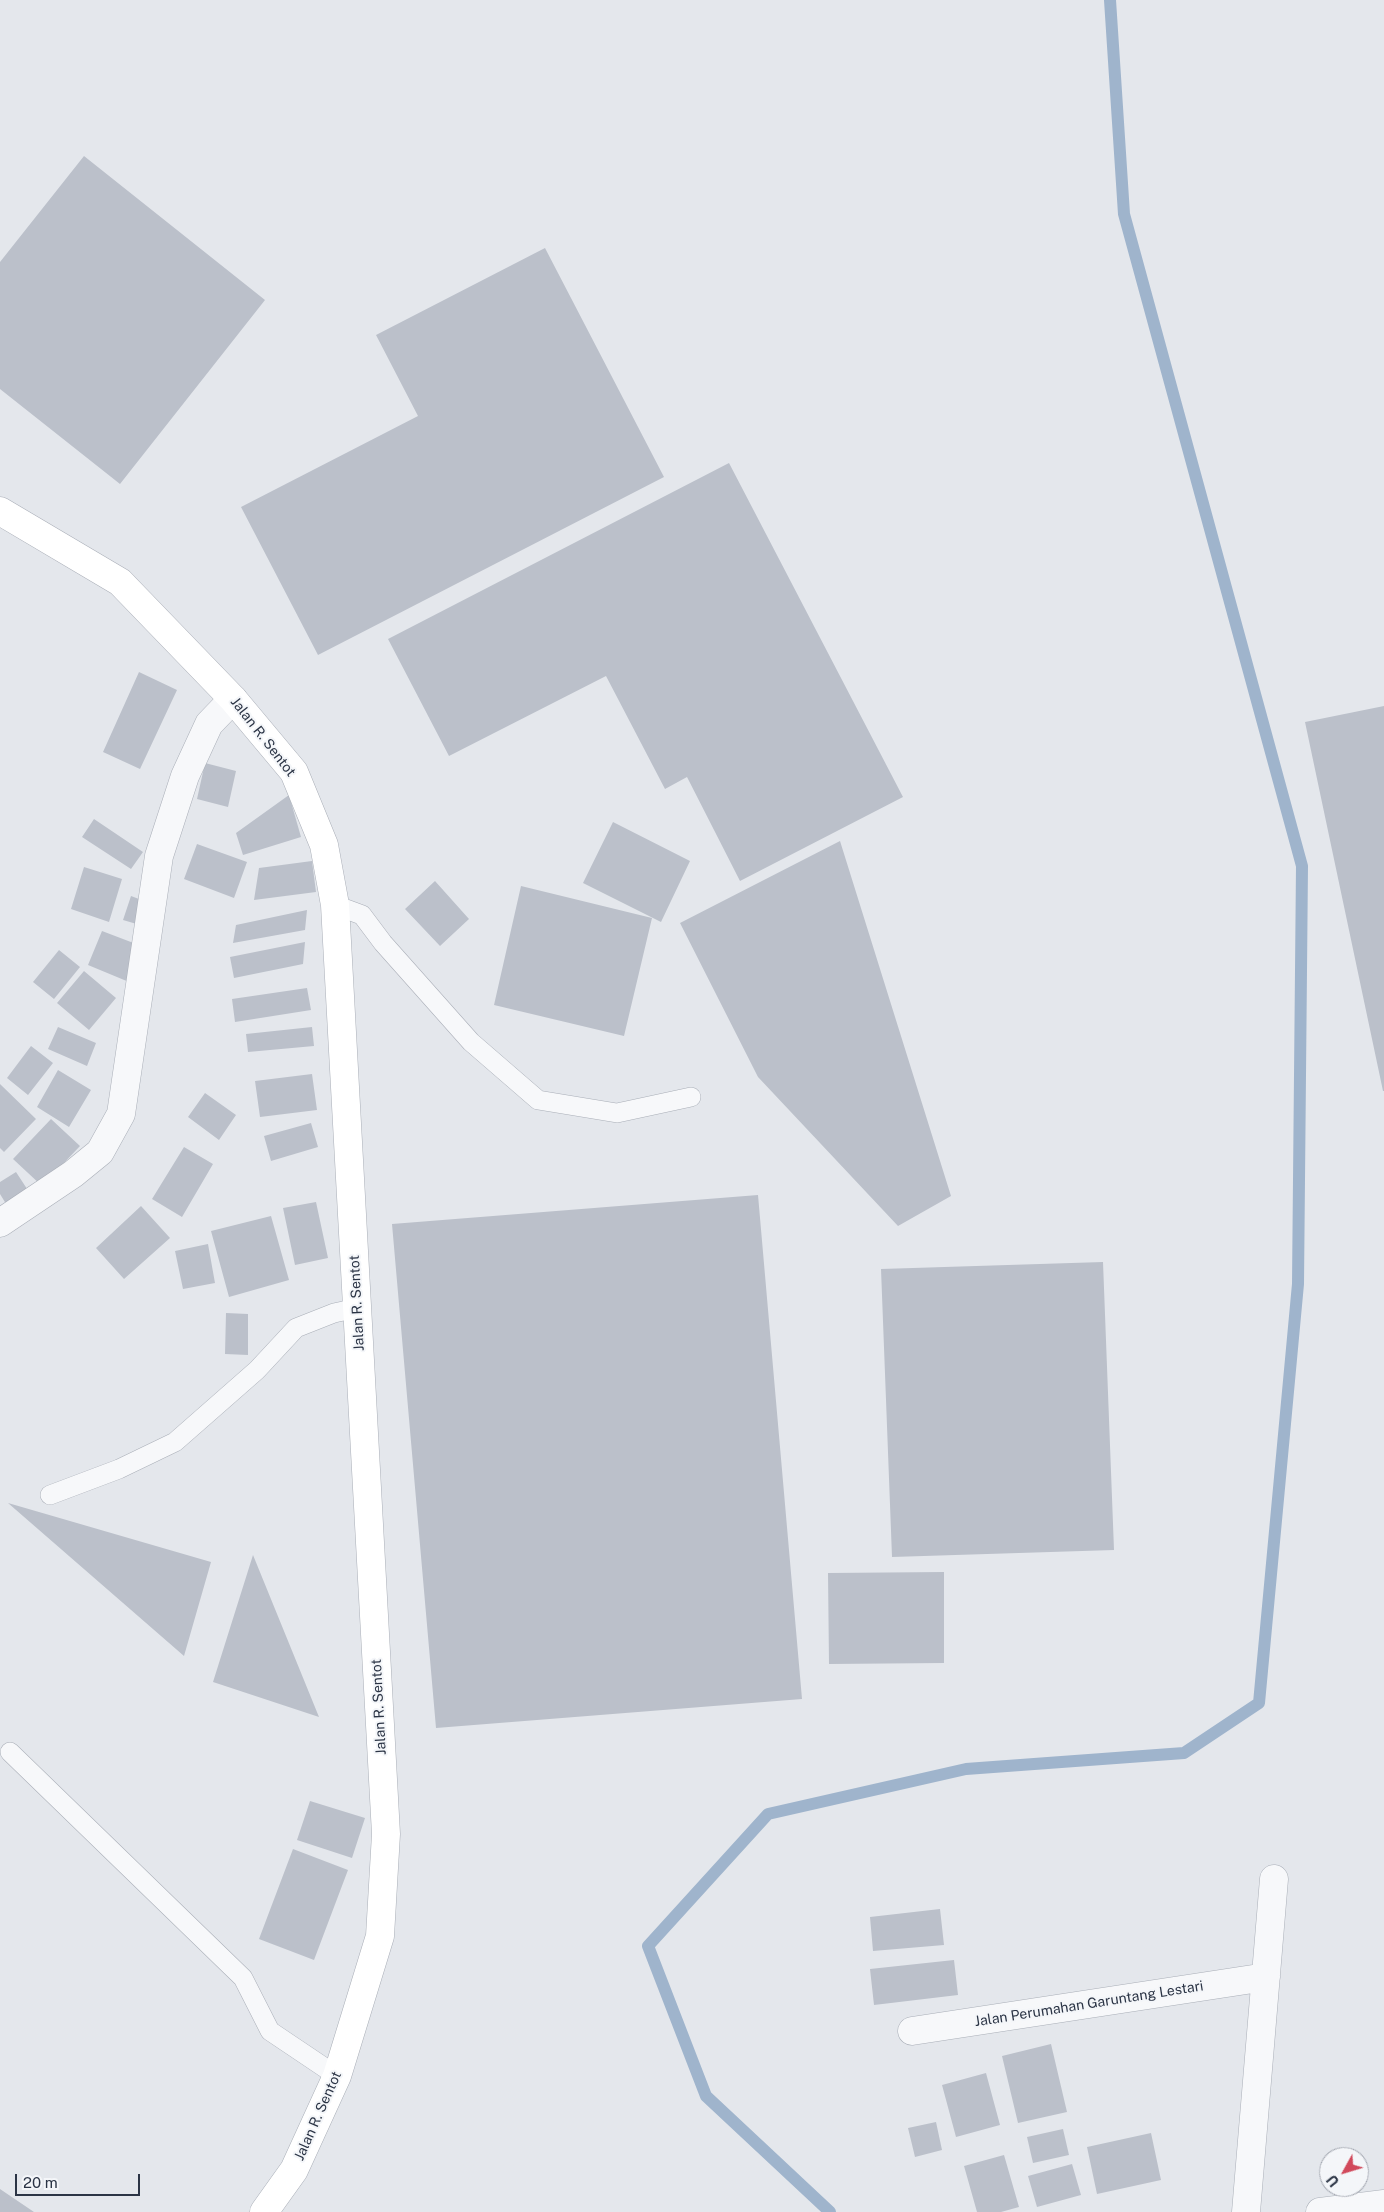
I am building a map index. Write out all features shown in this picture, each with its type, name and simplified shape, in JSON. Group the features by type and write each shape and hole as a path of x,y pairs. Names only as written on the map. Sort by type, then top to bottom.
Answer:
{"street":[{"name":"Jalan R. Sentot","path":"0,511 120,582 233,698 294,772 324,845 335,905 386,1834 380,1936 338,2076 294,2170 264,2212"},
{"path":"0,1223 73,1174 100,1152 122,1114 159,856 185,776 209,724 233,698"},
{"path":"1246,2212 1274,1879"},
{"name":"Jalan Perumahan Garuntang Lestari","path":"912,2031 1266,1977"},
{"path":"1320,2212 1384,2204"}],"lane":[{"path":"335,905 362,914 383,943 470,1042 538,1100 617,1113 691,1097"},
{"path":"50,1495 118,1469 174,1442 257,1370 296,1328 334,1313 357,1308"},
{"path":"10,1752 243,1978 270,2031 338,2076"}],"building":[{"path":"84,156 265,300 120,484 0,389 0,262"},
{"path":"545,248 664,477 318,655 241,507 418,416 376,335"},
{"path":"729,463 903,797 740,881 687,777 665,789 606,676 449,756 388,639"},
{"path":"139,672 177,690 140,769 103,752"},
{"path":"1384,706 1384,1091 1383,1091 1305,722"},
{"path":"205,763 236,771 228,807 197,799"},
{"path":"289,795 301,837 243,855 236,833"},
{"path":"94,819 143,852 131,869 82,837"},
{"path":"613,822 690,861 661,922 583,883"},
{"path":"840,841 951,1196 898,1226 758,1077 680,923"},
{"path":"197,844 247,862 234,898 184,879"},
{"path":"312,861 316,892 254,900 259,868"},
{"path":"84,867 122,879 109,922 71,909"},
{"path":"435,881 469,919 440,946 405,909"},
{"path":"521,886 652,918 624,1036 494,1005"},
{"path":"131,896 147,902 140,925 123,920"},
{"path":"307,910 305,930 233,943 236,925"},
{"path":"102,931 144,947 129,982 88,965"},
{"path":"305,942 303,964 234,978 230,957"},
{"path":"59,950 80,967 54,999 33,982"},
{"path":"84,971 116,998 89,1030 57,1003"},
{"path":"307,988 311,1010 235,1022 232,999"},
{"path":"58,1027 96,1043 87,1066 48,1049"},
{"path":"312,1027 314,1046 248,1052 246,1034"},
{"path":"31,1046 53,1063 28,1095 7,1078"},
{"path":"58,1070 91,1090 69,1127 37,1107"},
{"path":"312,1074 317,1110 260,1117 255,1081"},
{"path":"0,1084 36,1119 4,1152 0,1148"},
{"path":"205,1093 236,1115 219,1140 188,1117"},
{"path":"51,1119 80,1146 42,1186 13,1159"},
{"path":"311,1123 318,1147 271,1161 264,1136"},
{"path":"184,1147 213,1164 182,1217 152,1199"},
{"path":"16,1172 33,1198 11,1212 0,1194 0,1182"},
{"path":"758,1195 802,1699 436,1728 392,1224"},
{"path":"316,1202 328,1258 295,1265 283,1208"},
{"path":"141,1206 170,1238 124,1279 96,1248"},
{"path":"271,1216 289,1280 229,1297 211,1231"},
{"path":"208,1244 215,1283 183,1289 175,1251"},
{"path":"1103,1262 1114,1550 892,1557 881,1269"},
{"path":"226,1313 248,1314 248,1355 225,1354"},
{"path":"8,1503 211,1562 184,1656"},
{"path":"253,1555 319,1717 213,1682"},
{"path":"944,1572 944,1663 829,1664 828,1573"},
{"path":"310,1801 365,1818 352,1858 297,1840"},
{"path":"293,1849 348,1870 314,1960 259,1939"},
{"path":"940,1909 944,1945 873,1951 870,1917"},
{"path":"954,1960 958,1995 874,2005 870,1969"},
{"path":"1051,2044 1067,2112 1018,2123 1002,2056"},
{"path":"986,2073 1000,2125 956,2137 942,2085"},
{"path":"936,2122 942,2150 915,2157 908,2128"},
{"path":"1063,2129 1069,2155 1033,2163 1027,2137"},
{"path":"1151,2133 1161,2180 1097,2194 1087,2147"},
{"path":"1004,2155 1019,2207 1001,2212 977,2212 964,2166"},
{"path":"1072,2164 1081,2195 1037,2207 1028,2176"},
{"path":"0,2189 34,2212 0,2212"}],"waterway":[{"path":"830,2212 706,2096 648,1946 768,1814 966,1769 1184,1753 1259,1703 1298,1284 1302,866 1124,214 1110,0"}]}
